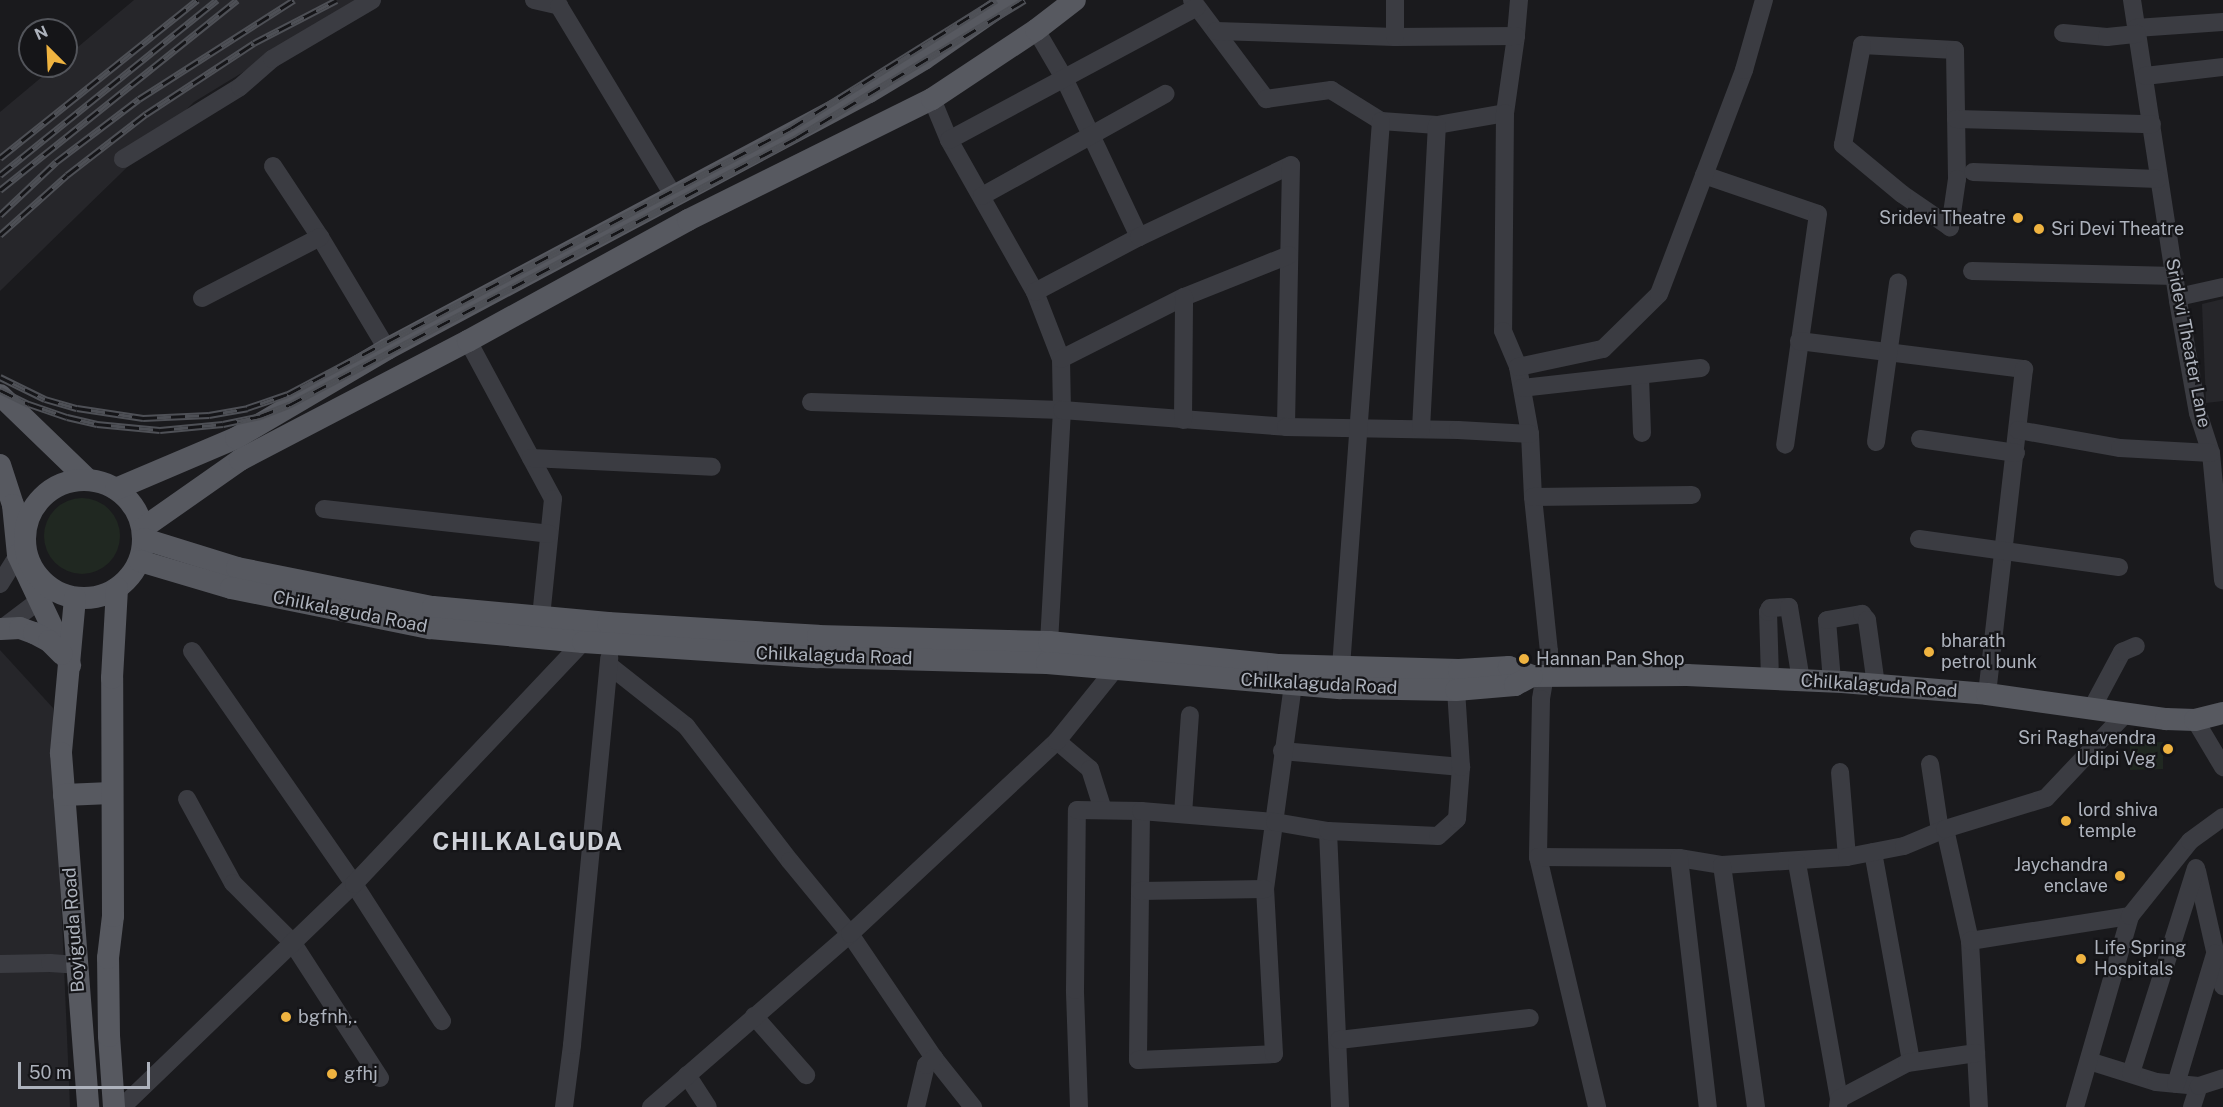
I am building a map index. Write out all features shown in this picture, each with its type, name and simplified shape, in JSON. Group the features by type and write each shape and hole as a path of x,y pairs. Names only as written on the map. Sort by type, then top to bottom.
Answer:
{"main road":[{"path":"116,489 236,438 387,349 869,92 924,59 1009,0"},
{"path":"144,533 240,460 468,341 688,220 932,99 1036,30 1075,0"},
{"path":"0,395 88,480"},
{"path":"0,452 33,508"},
{"path":"0,465 13,505 21,550 39,578 68,662"},
{"path":"21,550 33,508 56,487 72,481 88,480 116,489 128,499 144,533 140,561 128,579 117,588 91,598 46,595"},
{"name":"Chilkalaguda Road","path":"144,533 237,568 422,605 541,617 819,636 1049,642 1278,665 1459,670 1509,667 1539,676 1687,675 1832,681 1987,694 2166,719 2194,720 2223,713"},
{"name":"Chilkalaguda Road","path":"140,561 231,588 430,628 583,642 609,656 818,657 1047,663 1293,685 1456,690 1515,685 1539,676"},
{"name":"Boyiguda Road","path":"114,1107 108,1014 108,958 113,916 111,768 117,588"},
{"name":"Boyiguda Road","path":"75,598 62,753 88,1107"},
{"path":"1,629 20,628 34,633 49,641 68,662"},
{"path":"64,795 111,793"}],"street":[{"path":"123,159 240,87 280,54 372,0"},
{"path":"534,0 559,6 674,197"},
{"path":"1395,0 1395,37"},
{"path":"1519,0 1505,113 1503,331 1518,368 1530,434 1533,498 1549,651 1539,676 1541,699 1538,857 1597,1107"},
{"path":"1518,368 1603,349 1659,294 1744,70 1764,0"},
{"name":"Sridevi Theater Lane","path":"2132,0 2152,124 2158,179 2198,413 2211,453 2223,580"},
{"path":"949,140 1195,3 1266,99 1331,90 1381,121 1437,125 1505,113"},
{"path":"2063,33 2107,37 2136,31 2223,22"},
{"path":"1036,30 1064,78 1139,237"},
{"path":"1216,31 1395,37 1516,36"},
{"path":"1862,45 1955,50 1956,119 1957,179 1950,227 1902,194 1843,145 1862,45"},
{"path":"2145,76 2223,67"},
{"path":"982,196 1165,94"},
{"path":"932,99 949,140 1035,292 1061,358 1062,410 1049,642"},
{"path":"1956,119 2152,124"},
{"path":"1341,667 1381,121"},
{"path":"1421,429 1437,125"},
{"path":"1035,292 1139,237 1291,165 1286,427"},
{"path":"273,166 320,237 387,349"},
{"path":"1973,172 2158,179"},
{"path":"1704,175 1818,214 1785,445"},
{"path":"202,298 320,237"},
{"path":"1061,358 1184,297 1289,255"},
{"path":"1972,271 2175,276"},
{"path":"1876,442 1898,283"},
{"path":"2178,297 2223,287"},
{"path":"1183,420 1184,297"},
{"path":"468,341 553,499 541,617"},
{"path":"1799,341 1888,354 2024,369 2005,552 1987,694"},
{"path":"1522,388 1701,368"},
{"path":"1640,376 1642,433"},
{"path":"811,402 1062,410 1286,427 1421,429 1530,434"},
{"path":"2018,430 2120,448 2211,453"},
{"path":"1920,439 2016,453"},
{"path":"531,458 712,467"},
{"path":"1533,498 1692,495"},
{"path":"324,509 549,534"},
{"path":"1919,538 2119,567"},
{"path":"0,584 21,550"},
{"path":"1,629 46,595"},
{"path":"1770,679 1768,612 1770,608 1789,607 1801,680"},
{"path":"1832,681 1827,620 1862,614 1867,620 1876,685"},
{"path":"122,1107 354,884 583,642"},
{"path":"2092,708 2122,652 2136,646"},
{"path":"192,651 354,884 442,1021"},
{"path":"609,656 686,726 790,861 850,934 934,1058 973,1107"},
{"path":"564,1107 572,1045 609,656"},
{"path":"657,1105 687,1075 850,934 1057,741 1116,669"},
{"path":"1141,811 1138,1060 1274,1054 1265,889 1282,751 1293,685"},
{"path":"1079,1107 1075,990 1077,810 1183,814 1275,822 1328,831 1438,836 1457,819 1461,767 1456,690"},
{"path":"1538,857 1679,858 1722,866 1797,863 1847,857 1904,846 1942,830 2046,798 2126,713"},
{"path":"1183,814 1190,715"},
{"path":"2194,720 2223,767"},
{"path":"1057,741 1089,769 1103,810"},
{"path":"1282,751 1461,767"},
{"path":"1930,764 1942,830 1970,941 1979,1107"},
{"path":"1840,772 1847,857"},
{"path":"187,799 233,883 292,942 380,1078"},
{"path":"2075,1107 2130,915 2190,841 2223,817"},
{"path":"1328,831 1339,1040 1340,1107"},
{"path":"2190,841 2223,986"},
{"path":"1873,852 1911,1062"},
{"path":"1679,858 1708,1107"},
{"path":"1797,863 1838,1103 1911,1062 1976,1053"},
{"path":"1722,866 1756,1107"},
{"path":"2131,1073 2196,868"},
{"path":"1140,891 1265,889"},
{"path":"1970,941 2130,915"},
{"path":"2176,1084 2215,952"},
{"path":"0,964 77,965"},
{"path":"754,1016 806,1075"},
{"path":"1339,1040 1530,1018"},
{"path":"916,1107 926,1065 934,1058"},
{"path":"2089,1061 2156,1082 2199,1086 2223,1078"},
{"path":"687,1075 708,1107"},
{"path":"2192,1107 2199,1086"}],"shaded area":[{"path":"134,0 361,0 194,102 0,291 0,112 41,78 78,78 78,47"},
{"path":"2223,299 2223,401 2206,403 2202,304"},
{"path":"82,498 97,501 109,509 117,521 120,536 117,551 109,563 97,571 82,574 67,571 55,563 47,551 44,536 47,521 55,509 67,501"},
{"path":"0,650 53,708 70,1107 0,1107"},
{"path":"2163,742 2163,769 2130,770 2130,743"}],"railway":[{"path":"0,158 197,0"},
{"path":"0,175 217,0"},
{"path":"0,190 237,0"},
{"path":"0,215 56,162 139,99 294,0"},
{"path":"0,235 67,175 146,114 254,43 337,0"},
{"path":"0,377 45,399 77,408 143,418 209,415 247,408 288,394 791,128 996,0"},
{"path":"0,390 29,404 67,417 97,424 160,430 223,424 260,416 289,405 796,138 1025,0"}],"place":[{"name":"Sridevi Theatre","path":"2018,218"},
{"name":"Sri Devi Theatre","path":"2039,229"},
{"name":"bharath petrol bunk","path":"1929,652"},
{"name":"Hannan Pan Shop","path":"1524,659"},
{"name":"Sri Raghavendra Udipi Veg","path":"2168,749"},
{"name":"lord shiva temple","path":"2066,821"},
{"name":"Jaychandra enclave","path":"2120,876"},
{"name":"Life Spring Hospitals","path":"2081,959"},
{"name":"bgfnh,.","path":"286,1017"},
{"name":"gfhj","path":"332,1074"}],"district":[{"name":"CHILKALGUDA","path":"528,842"}]}
